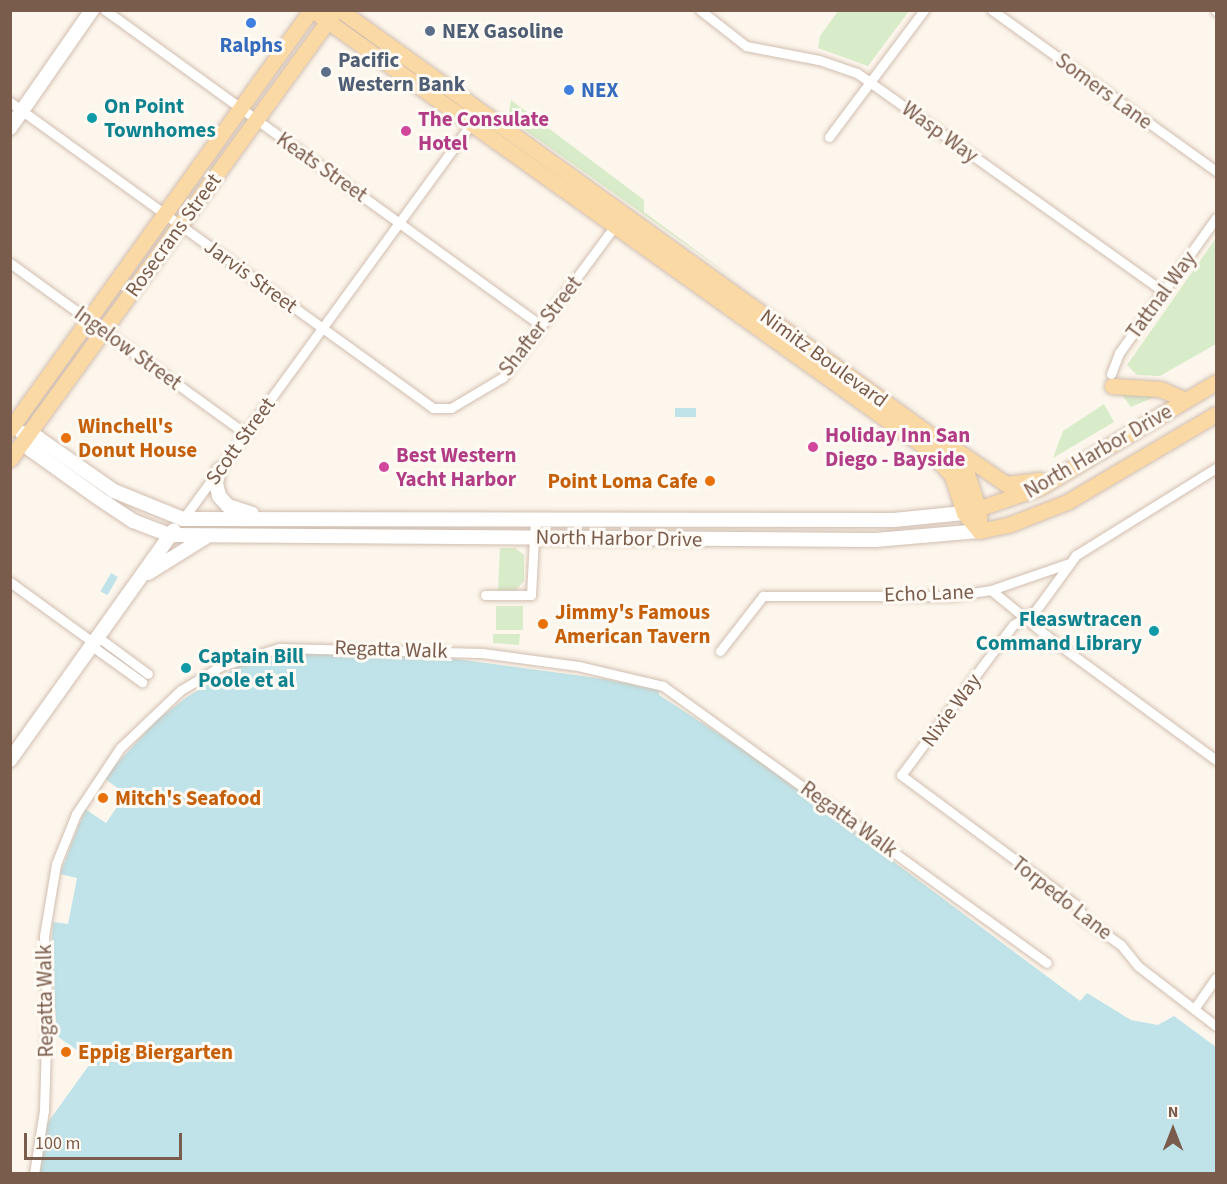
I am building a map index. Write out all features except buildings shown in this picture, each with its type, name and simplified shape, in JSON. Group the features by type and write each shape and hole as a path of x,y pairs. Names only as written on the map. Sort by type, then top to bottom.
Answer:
{"main road":[{"path":"10,128 92,10"},
{"name":"Rosecrans Street","path":"11,427 311,10"},
{"name":"Nimitz Boulevard","path":"311,10 334,14 624,214 925,430 963,467 972,511 979,531"},
{"name":"Rosecrans Street","path":"10,459 334,14"},
{"name":"Nimitz Boulevard","path":"334,14 472,123 614,227 928,449 952,476 972,511"},
{"path":"1112,380 1160,389 1186,400"},
{"name":"North Harbor Drive","path":"11,427 27,437 38,438 114,491 183,519 269,517 894,520 972,511 1019,497 1064,473 1216,382"},
{"name":"North Harbor Drive","path":"27,437 30,449 97,497 133,521 170,535 892,540 979,531 1008,525 1067,502 1216,414"},
{"path":"925,430 1006,483 1024,484 1064,473"},
{"path":"219,470 216,488 223,502 244,513 269,517"},
{"name":"Scott Street","path":"10,760 15,745 95,642 183,519"},
{"path":"134,587 165,560 209,536"}],"street":[{"name":"Keats Street","path":"105,10 539,324"},
{"name":"Wasp Way","path":"700,10 717,28 746,46 843,66 870,81 1164,292"},
{"path":"829,137 924,10"},
{"name":"Somers Lane","path":"992,10 1216,171"},
{"name":"Jarvis Street","path":"10,102 433,408"},
{"name":"Scott Street","path":"183,519 472,123"},
{"name":"Shafter Street","path":"433,408 452,408 503,377 539,324 547,322 624,214"},
{"name":"Tattnal Way","path":"1112,380 1119,353 1216,218"},
{"name":"Ingelow Street","path":"10,263 245,433"},
{"path":"991,590 1073,559 1216,468"},
{"path":"485,595 531,595 535,518"},
{"name":"Nixie Way","path":"901,776 1013,625 1036,610 1073,559"},
{"path":"10,582 145,678"},
{"name":"Echo Lane","path":"720,651 763,596 951,596 991,590 1024,618 1216,760"},
{"name":"Regatta Walk","path":"34,1173 44,1110 47,1008 44,936 56,864 76,814 120,748 181,690 221,666 279,648 483,653 578,666 663,686 1047,963"},
{"name":"Torpedo Lane","path":"901,776 1079,907 1082,917 1121,945 1138,966 1216,1026"},
{"path":"1194,1009 1216,978"}],"green space":[{"path":"838,11 909,11 868,66 818,48 820,36"},
{"path":"511,100 644,200 644,212 736,280 508,118"},
{"path":"1216,238 1216,344 1160,376 1137,375 1127,365"},
{"path":"1122,394 1157,396 1131,407"},
{"path":"1104,404 1114,422 1053,458 1063,431"},
{"path":"500,548 515,548 524,555 524,581 516,590 498,590"},
{"path":"496,606 523,606 523,630 496,630"},
{"path":"493,634 520,634 519,645 493,643"}],"water":[{"path":"675,408 696,408 696,417 675,417"},
{"path":"111,573 118,577 107,595 100,591"},
{"path":"304,654 441,657 604,679 658,690 659,695 747,752 1080,1001 1087,993 1131,1020 1158,1025 1174,1016 1216,1047 1216,1173 40,1174 46,1125 92,1061 57,1036 51,950 53,922 68,924 77,878 60,874 85,809 106,823 126,794 105,779 109,772 157,720 187,697 237,667"}],"place":[{"name":"Ralphs","path":"251,23"},
{"name":"NEX Gasoline","path":"430,31"},
{"name":"Pacific Western Bank","path":"326,72"},
{"name":"NEX","path":"569,90"},
{"name":"On Point Townhomes","path":"92,118"},
{"name":"The Consulate Hotel","path":"406,131"},
{"name":"Winchell's Donut House","path":"66,438"},
{"name":"Holiday Inn San Diego - Bayside","path":"813,447"},
{"name":"Best Western Yacht Harbor","path":"384,467"},
{"name":"Point Loma Cafe","path":"710,481"},
{"name":"Jimmy's Famous American Tavern","path":"543,624"},
{"name":"Fleaswtracen Command Library","path":"1154,631"},
{"name":"Captain Bill Poole et al","path":"186,668"},
{"name":"Mitch's Seafood","path":"103,798"},
{"name":"Eppig Biergarten","path":"66,1052"}]}
